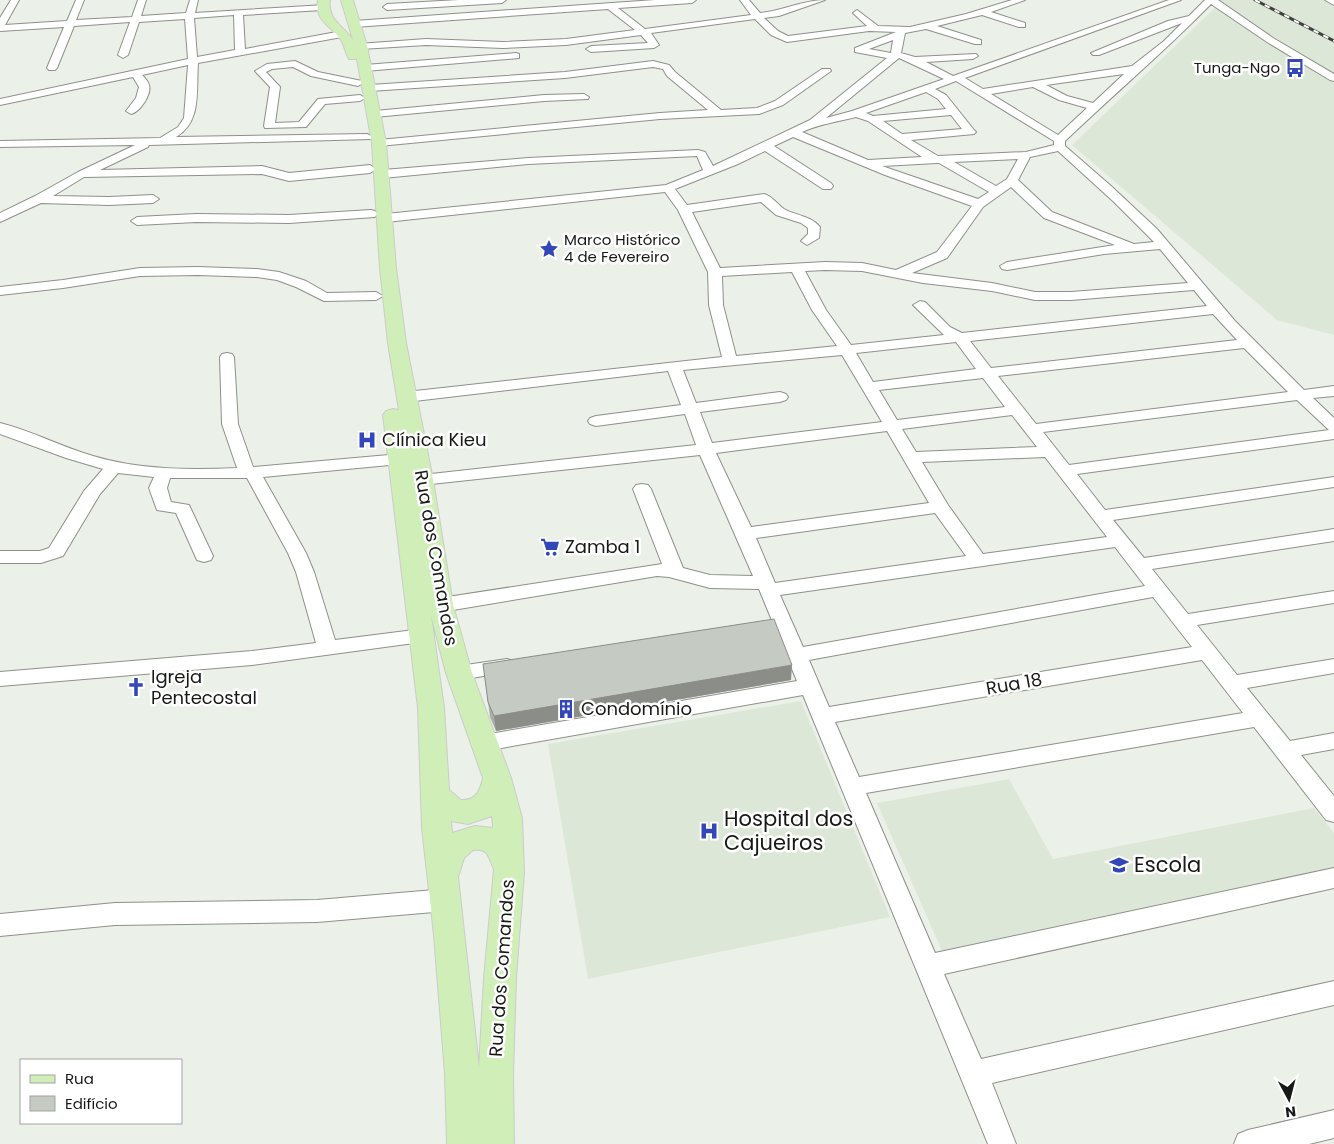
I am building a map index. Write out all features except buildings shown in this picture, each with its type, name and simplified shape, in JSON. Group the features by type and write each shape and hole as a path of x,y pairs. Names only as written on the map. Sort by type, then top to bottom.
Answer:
{"main road":[{"name":"Rua dos Comandos","path":"333,4 326,18 348,29"},
{"name":"Rua dos Comandos","path":"333,4 361,46 363,84 373,140 378,216 376,296 400,460 431,708 435,793 462,1074 465,1144"},
{"name":"Rua dos Comandos","path":"348,29 351,48 375,114 373,140"},
{"name":"Rua dos Comandos","path":"378,216 388,268 406,397 422,480 441,605 459,673 497,778 507,818 509,872 500,987 496,1074 496,1144"},
{"path":"435,793 446,806 454,810 474,811 484,806 490,800 494,793 497,778"},
{"path":"444,890 450,854 456,846 465,840 476,838 494,841 505,855 509,872"}],"street":[{"path":"52,68 80,0"},
{"path":"123,55 142,0"},
{"path":"0,218 39,199 82,174 156,142 187,125 191,102 193,61 191,16 194,0"},
{"path":"389,21 387,4 502,0"},
{"path":"0,102 389,21 567,4 610,6 692,0"},
{"path":"744,0 774,32 787,39 875,28 900,32"},
{"path":"361,46 426,42 509,45 566,42 781,13 821,0"},
{"path":"1021,0 926,27 900,32 858,50 914,60 954,78 981,92 1059,144 1163,245 1217,309 1300,396 1334,426"},
{"path":"814,122 829,121 856,113 1177,0"},
{"path":"865,163 1026,156 1059,144 1135,69 1167,43 1211,0 1270,40 1334,78"},
{"path":"1329,0 1334,2"},
{"path":"0,4 14,2"},
{"path":"14,2 3,15 0,27 191,16 333,4"},
{"path":"610,6 643,31 652,40 653,45 527,55 363,84 322,102 304,125 269,126 275,87 260,71 270,66 295,64 315,74 363,84 565,75 641,64 659,65 666,67 671,74 718,113"},
{"path":"238,12 240,52"},
{"path":"982,12 1022,25"},
{"path":"857,13 875,28"},
{"path":"1096,52 1141,37 1171,23 1192,17"},
{"path":"926,27 978,42"},
{"path":"137,221 196,218 378,216 668,188 710,172 814,122 895,56 900,32"},
{"path":"914,60 973,56"},
{"path":"981,92 1135,69"},
{"path":"0,144 373,140 660,116 748,112 768,109 826,71"},
{"path":"131,110 137,104 144,89 144,84 135,73"},
{"path":"1036,84 1063,98 1096,107"},
{"path":"0,93 40,88 60,89"},
{"path":"900,137 969,133 940,96 927,88"},
{"path":"375,114 521,100 584,97"},
{"path":"872,119 954,112"},
{"path":"856,113 872,119 937,159 996,191"},
{"path":"791,132 865,163 979,204"},
{"path":"766,146 827,186"},
{"path":"82,174 262,170 285,177 528,161 696,153 701,154 710,172"},
{"path":"898,274 942,255 979,204 1012,181 1026,156"},
{"path":"1012,181 1048,215 1130,246"},
{"path":"668,188 684,209 715,272 716,305 730,360"},
{"path":"684,209 764,198 780,212 805,220 814,226 814,235 807,241"},
{"path":"39,199 100,202 153,199"},
{"path":"1007,266 1130,246 1163,245"},
{"path":"715,272 796,267 862,267 946,282 992,287 1036,296 1071,296 1197,286"},
{"path":"796,267 820,310 847,350 940,507 978,560"},
{"path":"0,291 63,284 140,272 198,270 279,276 301,284 324,297 376,296"},
{"path":"920,305 945,330 959,337 1334,813"},
{"path":"406,397 674,366 847,350 1217,309"},
{"path":"868,386 1250,343"},
{"path":"227,357 230,424 250,472 297,553 305,572 328,648"},
{"path":"674,366 706,448 766,586 773,624 796,656 1002,1144"},
{"path":"1032,429 1334,391"},
{"path":"596,421 780,396"},
{"path":"422,480 1018,410"},
{"path":"0,428 84,459 114,467 164,473 250,472 400,460"},
{"path":"1065,471 1334,434"},
{"path":"910,456 1050,452"},
{"path":"1,558 41,557 56,552 93,491 114,467"},
{"path":"164,473 158,488 163,506 183,508 204,556"},
{"path":"1099,516 1334,482"},
{"path":"642,489 674,570"},
{"path":"745,534 940,507"},
{"path":"1139,565 1334,535"},
{"path":"441,605 657,570 674,570 713,582 766,586 1119,541"},
{"path":"796,656 1159,590"},
{"path":"1183,621 1334,597"},
{"path":"0,680 252,658 422,636"},
{"name":"Rua 18","path":"822,716 1206,652"},
{"path":"459,673 527,663"},
{"path":"1232,683 1334,666"},
{"path":"484,743 809,686"},
{"path":"851,787 1259,718"},
{"path":"1285,750 1334,741"},
{"path":"927,966 1334,878"},
{"path":"0,925 115,914 317,911 444,890"},
{"path":"974,1074 1334,993"},
{"path":"1248,1144 1334,1124"}],"shaded area":[{"path":"1220,0 1323,0 1334,5 1334,335 1277,320 1072,145 1220,3"},
{"name":"Hospital dos Cajueiros","path":"801,701 890,917 588,979 548,744"},
{"name":"Escola","path":"1009,779 1053,859 1314,808 1334,833 1334,871 942,951 877,803"}],"railway":[{"path":"1255,0 1334,41"}],"place":[{"name":"Tunga-Ngo","path":"1295,68"},
{"name":"Marco Histórico 4 de Fevereiro","path":"549,249"},
{"name":"Clínica Kieu","path":"367,440"},
{"name":"Zamba 1","path":"550,547"},
{"name":"Igreja Pentecostal","path":"136,687"},
{"name":"Condomínio","path":"566,709"},
{"name":"Hospital dos Cajueiros","path":"709,831"},
{"name":"Escola","path":"1119,865"}]}
